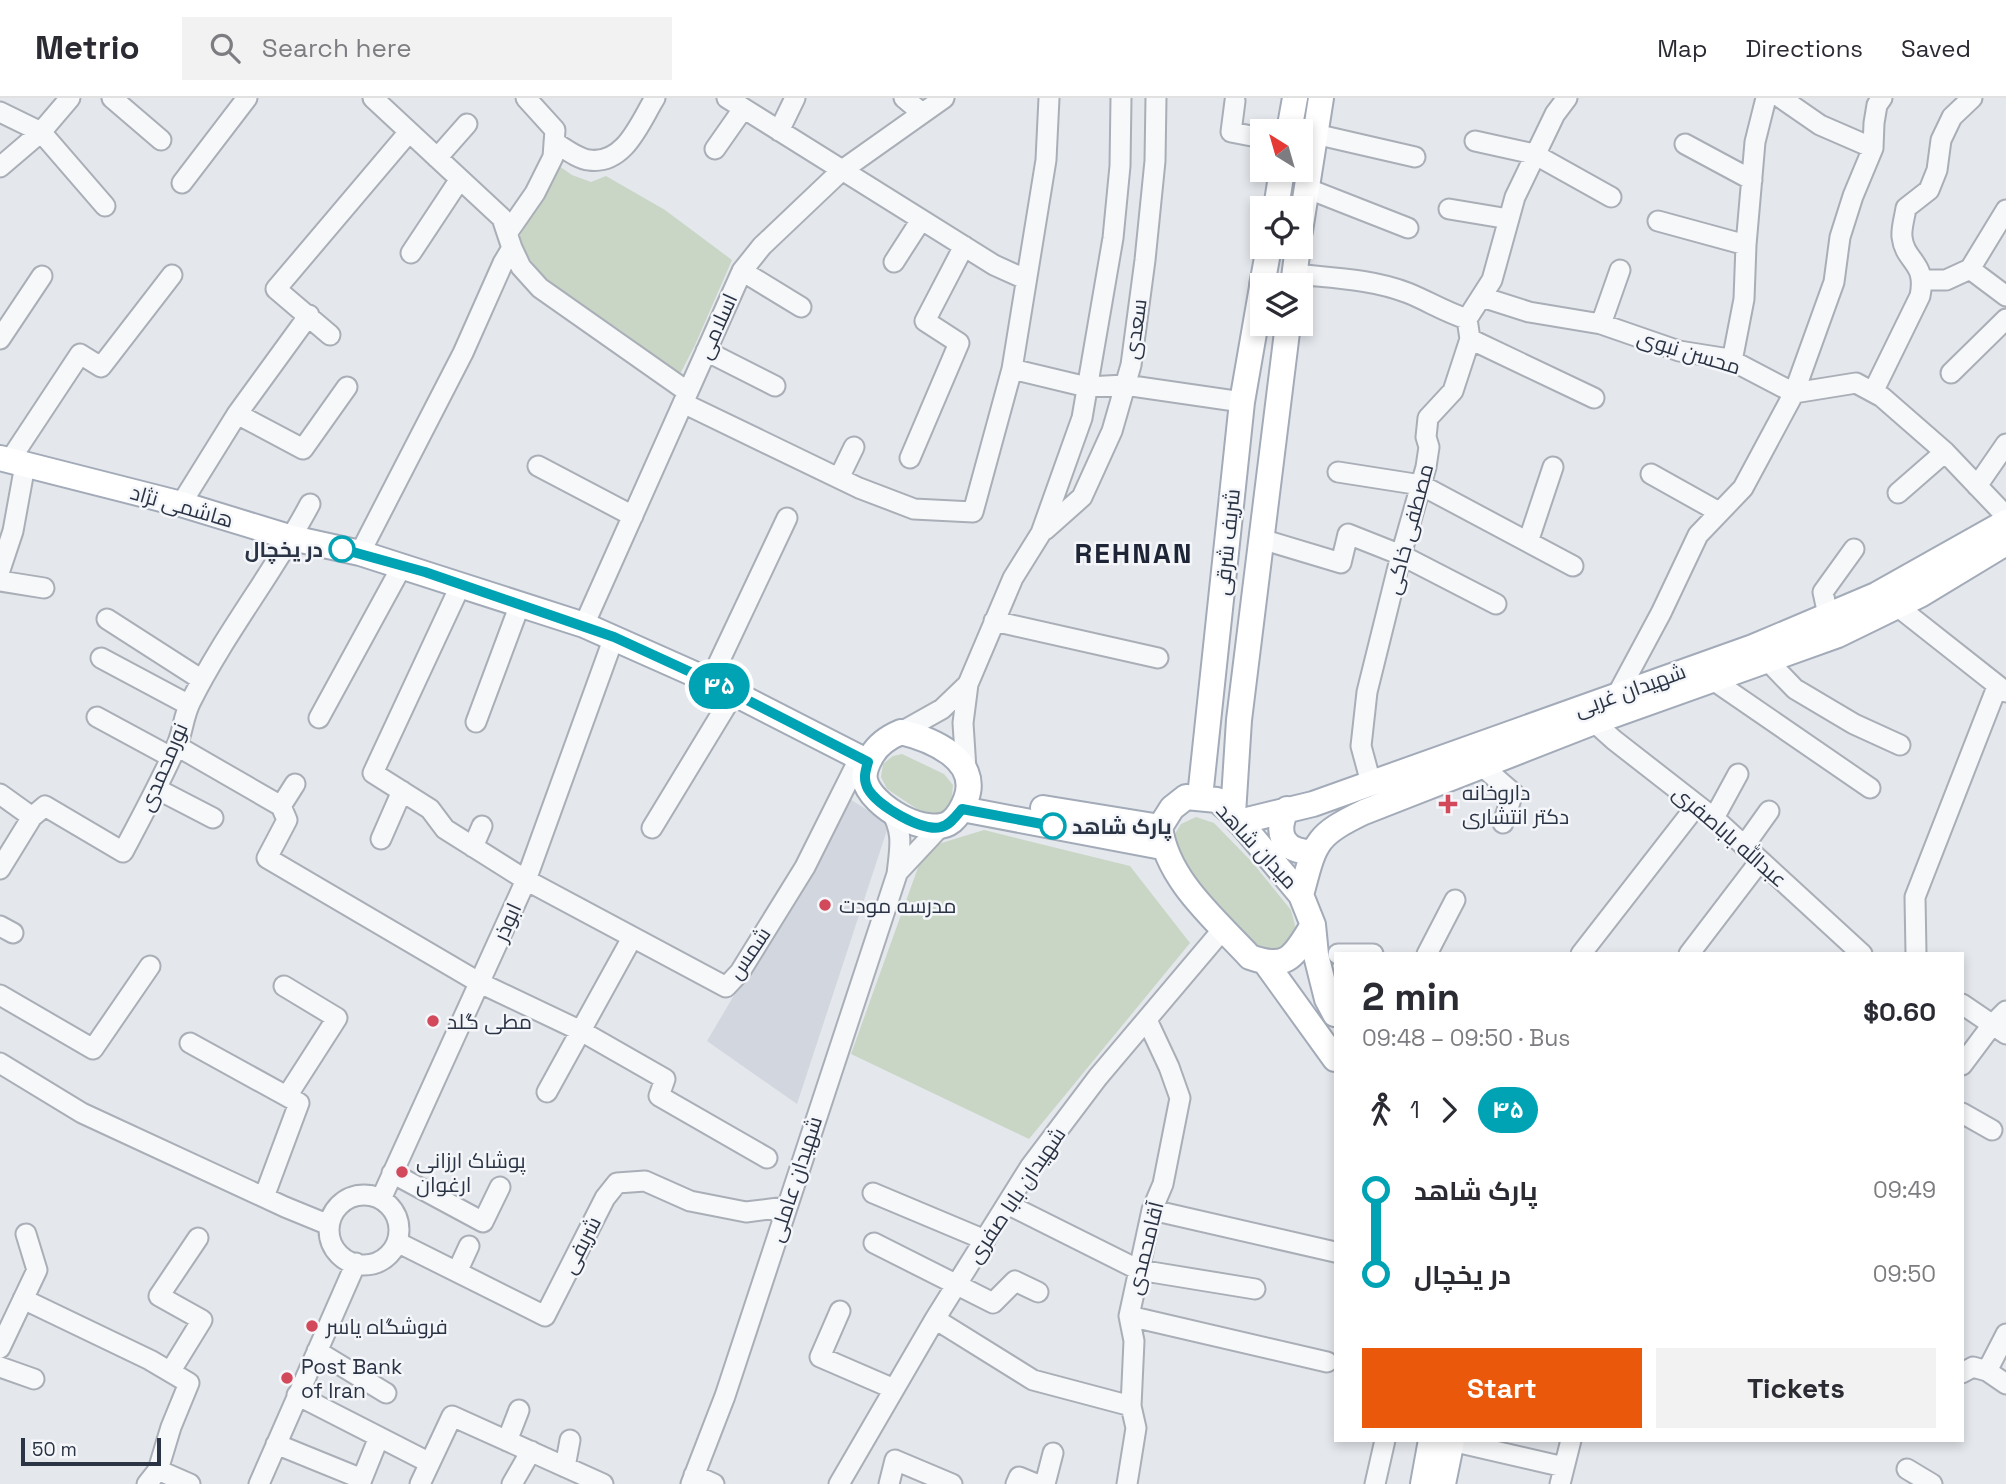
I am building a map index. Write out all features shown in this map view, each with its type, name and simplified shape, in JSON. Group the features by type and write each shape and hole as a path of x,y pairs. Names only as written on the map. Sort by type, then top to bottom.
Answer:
{"main road":[{"path":"1291,119 1295,98"},
{"path":"1305,196 1321,98"},
{"name":"شریف شرقی","path":"1200,797 1242,402 1253,336"},
{"name":"شریف شرقی","path":"1236,818 1239,720 1286,336"},
{"name":"هاشمی نژاد","path":"11,461 181,504 292,538 360,553 584,625 710,681 864,760"},
{"name":"شهیدان غربی","path":"1236,818 1313,804 1753,646 2005,540"},
{"name":"شهیدان غربی","path":"1301,895 1315,846 1335,826 1364,811 1594,722 1838,635 1897,606 2005,540"},
{"path":"901,732 943,749 957,758 966,769 970,781 965,802 952,821 940,827 910,821 890,809 878,801 864,777 864,760 888,737 901,732"},
{"name":"میدان شاهد","path":"1161,837 1172,807 1186,797 1217,800 1236,818 1301,895 1313,925 1330,954 1332,1008"},
{"path":"965,802 1161,837 1184,884 1250,957 1275,962 1293,956 1313,925"},
{"path":"1287,809 1281,821 1281,835 1288,846 1299,852 1312,852"},
{"path":"1265,962 1334,1058"},
{"path":"1305,1017 1308,1006 1317,1001 1332,1008"},
{"path":"1423,1484 1431,1442"},
{"path":"1443,1484 1456,1442"}],"street":[{"path":"0,167 41,132 70,98"},
{"path":"112,98 161,140"},
{"path":"182,183 247,98"},
{"path":"373,98 502,218 521,267 540,288 685,397 839,478 914,509 974,512 1012,369 1046,160 1049,98"},
{"path":"360,553 463,353 503,263 510,240 553,157 555,130 526,98"},
{"path":"554,142 587,160 601,160 616,153 635,134 655,98"},
{"path":"779,131 795,98"},
{"path":"904,98 922,113"},
{"name":"اسلامی","path":"584,625 742,271 762,246 841,171 944,98"},
{"name":"سعدی","path":"968,684 1013,578 1041,533 1082,418 1113,238 1120,166 1121,98"},
{"name":"سعدی","path":"1041,533 1082,497 1112,431 1131,365 1155,161 1156,98"},
{"path":"1313,280 1352,279 1407,292 1442,311 1468,319 1492,279 1515,197 1534,154 1555,114 1567,98"},
{"path":"1732,361 1744,299 1755,142 1766,98"},
{"path":"1781,98 1820,125 1873,148"},
{"path":"1617,695 1661,613 1698,535 1743,488 1794,393 1834,282 1840,237 1873,148 1877,105 1882,98"},
{"path":"1873,392 1920,296 1923,280 1919,266 1909,253 1902,236 1906,208 1930,190 1937,170 1941,140 1952,117 1972,98"},
{"path":"1236,101 1231,132 1250,136"},
{"path":"715,149 735,103 964,247 1025,279"},
{"path":"0,112 41,132 104,206"},
{"path":"437,158 467,124"},
{"path":"330,335 275,289 409,132"},
{"path":"1315,134 1415,157"},
{"path":"1475,141 1534,154 1611,197"},
{"path":"1685,144 1752,180"},
{"path":"411,253 460,179"},
{"path":"1306,188 1408,228"},
{"path":"1449,209 1509,219"},
{"path":"1923,280 1946,280 1970,268 2006,210"},
{"path":"894,262 921,220"},
{"path":"1658,221 1746,245"},
{"path":"910,458 959,343 925,321 964,247"},
{"path":"1970,268 2006,296"},
{"path":"1601,324 1620,270"},
{"path":"742,271 801,307"},
{"path":"0,570 13,531 11,461 80,354 102,367 172,275"},
{"path":"0,339 42,276"},
{"name":"محسن نبوی","path":"1482,297 1529,312 1601,324 1679,351 1732,361 1794,393"},
{"path":"181,504 237,414 309,315"},
{"name":"مصطفی خاکی","path":"1371,783 1362,746 1367,692 1421,485 1429,447 1426,437 1428,418 1453,391 1470,339 1468,319"},
{"path":"1951,373 2006,319"},
{"path":"1470,339 1594,398"},
{"path":"706,351 775,386"},
{"path":"1012,369 1087,387 1125,385 1242,402"},
{"path":"1794,393 1856,383 1882,397 1945,452 2006,516"},
{"path":"237,414 303,449 347,387"},
{"path":"1977,486 2006,444"},
{"path":"839,478 854,447"},
{"path":"1898,494 1945,452"},
{"path":"538,466 633,516"},
{"path":"1528,542 1553,467"},
{"path":"1338,472 1421,485 1573,566"},
{"path":"1651,474 1719,512"},
{"name":"نورمحمدی","path":"32,817 45,806 122,852 157,789 174,751 189,705 202,680 292,538 310,504"},
{"path":"710,681 787,518"},
{"path":"1261,539 1340,563 1348,534 1401,555 1496,604"},
{"path":"1828,615 1823,592 1854,549"},
{"path":"319,718 402,566"},
{"path":"0,581 44,588"},
{"name":"شمس","path":"461,584 373,772 430,809 445,829 526,880 726,987 740,972 805,867 864,760"},
{"path":"476,722 520,604"},
{"path":"1897,606 2001,689 1915,897 1916,952"},
{"path":"107,620 202,680"},
{"path":"994,621 1157,658"},
{"name":"ابوذر","path":"381,1199 526,880 614,637"},
{"path":"101,658 189,705"},
{"path":"1767,660 1795,688 1854,724 1900,745"},
{"path":"1713,680 1870,788"},
{"path":"901,732 942,709 968,684"},
{"path":"966,769 963,723 968,684"},
{"path":"652,828 734,694"},
{"path":"97,717 174,751 281,806 287,820 267,858 480,983 581,1031 665,1079 659,1096 766,1158"},
{"name":"عبدالله باباصفری","path":"1594,722 1714,818 1860,952"},
{"path":"1482,766 1513,793 1503,823"},
{"path":"1714,818 1738,774"},
{"path":"281,806 295,784"},
{"path":"157,789 213,818"},
{"path":"381,839 402,792"},
{"path":"0,794 32,817 0,869"},
{"path":"1583,952 1697,805"},
{"name":"شهیدان عاملی","path":"692,1479 725,1396 897,874 901,838 898,823 890,809"},
{"path":"1744,846 1769,811"},
{"path":"473,847 482,826"},
{"name":"شهیدان عاملی","path":"897,874 940,827"},
{"path":"1691,952 1760,861"},
{"path":"1428,952 1455,900"},
{"name":"شهیدان بابا صفری","path":"839,1484 935,1319 1030,1167 1098,1077 1224,928"},
{"path":"547,1091 632,938"},
{"path":"0,995 93,1049 150,966"},
{"path":"284,986 337,1018 287,1096"},
{"path":"1964,1005 2001,1023 1964,1063"},
{"name":"آقامحمدی","path":"1127,1484 1136,1428 1131,1406 1134,1340 1129,1316 1152,1210 1163,1184 1180,1098 1147,1020"},
{"path":"190,1043 299,1103 264,1197"},
{"path":"0,1063 82,1113 330,1225"},
{"path":"1964,1114 1992,1130"},
{"path":"392,1173 484,1222 500,1187"},
{"name":"شریفی","path":"397,1242 545,1316 605,1198 617,1183 645,1181 690,1201 746,1212 786,1207"},
{"path":"873,1193 985,1240"},
{"path":"368,1195 381,1199 391,1207 397,1217 397,1242 390,1253 380,1261 356,1264 344,1258 335,1249 330,1237 334,1212 343,1202 355,1196 368,1195"},
{"path":"1007,1204 1139,1270 1255,1289"},
{"path":"1152,1210 1334,1252"},
{"path":"0,1348 37,1270 26,1234"},
{"path":"170,1371 202,1320 159,1296 198,1238"},
{"path":"874,1243 993,1303 1015,1282 1038,1292"},
{"path":"457,1272 468,1246"},
{"path":"259,1484 356,1264"},
{"path":"23,1299 189,1382 152,1477 190,1484"},
{"path":"840,1311 820,1357 894,1389"},
{"path":"1129,1316 1327,1362"},
{"path":"935,1319 1032,1380 1131,1406"},
{"path":"1987,1371 2006,1334"},
{"path":"317,1351 386,1393"},
{"path":"0,1367 34,1379"},
{"path":"1964,1372 1973,1367 1987,1371 2006,1384"},
{"path":"297,1395 430,1463"},
{"path":"507,1441 519,1410"},
{"path":"420,1484 452,1416 603,1484"},
{"path":"276,1444 361,1481 379,1437"},
{"path":"565,1467 570,1440"},
{"path":"1375,1484 1385,1442"},
{"path":"1456,1442 1562,1476 1570,1442"},
{"path":"512,1484 531,1451"},
{"path":"1045,1484 1053,1453"},
{"path":"889,1484 895,1460 952,1484"},
{"path":"1907,1469 1932,1484"},
{"path":"1016,1484 1019,1477 1036,1484"},
{"path":"692,1479 714,1484"}],"shaded area":[{"name":"مدرسه مودت","path":"850,799 889,824 797,1104 707,1041"}],"green space":[{"path":"559,166 572,175 591,182 606,176 665,210 732,260 679,376 627,335 561,291 536,267 526,253 519,237"},
{"path":"902,754 944,774 953,785 948,810 935,815 923,813 887,789 881,777 883,764 893,756"},
{"path":"1196,817 1214,823 1252,862 1291,910 1296,929 1283,950 1273,953 1258,951 1186,871 1173,837 1181,824"},
{"name":"پارک شاهد","path":"984,830 1130,866 1190,943 1029,1139 851,1054 925,848"}],"bus line":[{"name":"۴۵","path":"342,549 425,572 584,625 710,681 868,762 864,777 869,789 878,801 910,821 940,827 952,821 962,809 1053,826"}],"place":[{"name":"در یخچال","path":"342,549"},
{"name":"داروخانه دکتر انتشاری","path":"1448,804"},
{"name":"پارک شاهد","path":"1053,826"},
{"name":"مدرسه مودت","path":"825,905"},
{"name":"مطی گلد","path":"433,1021"},
{"name":"پوشاک ارزانی ارغوان","path":"402,1172"},
{"name":"فروشگاه یاسر","path":"312,1326"},
{"name":"Post Bank of Iran","path":"287,1378"}],"district":[{"name":"REHNAN","path":"1134,553"}]}
